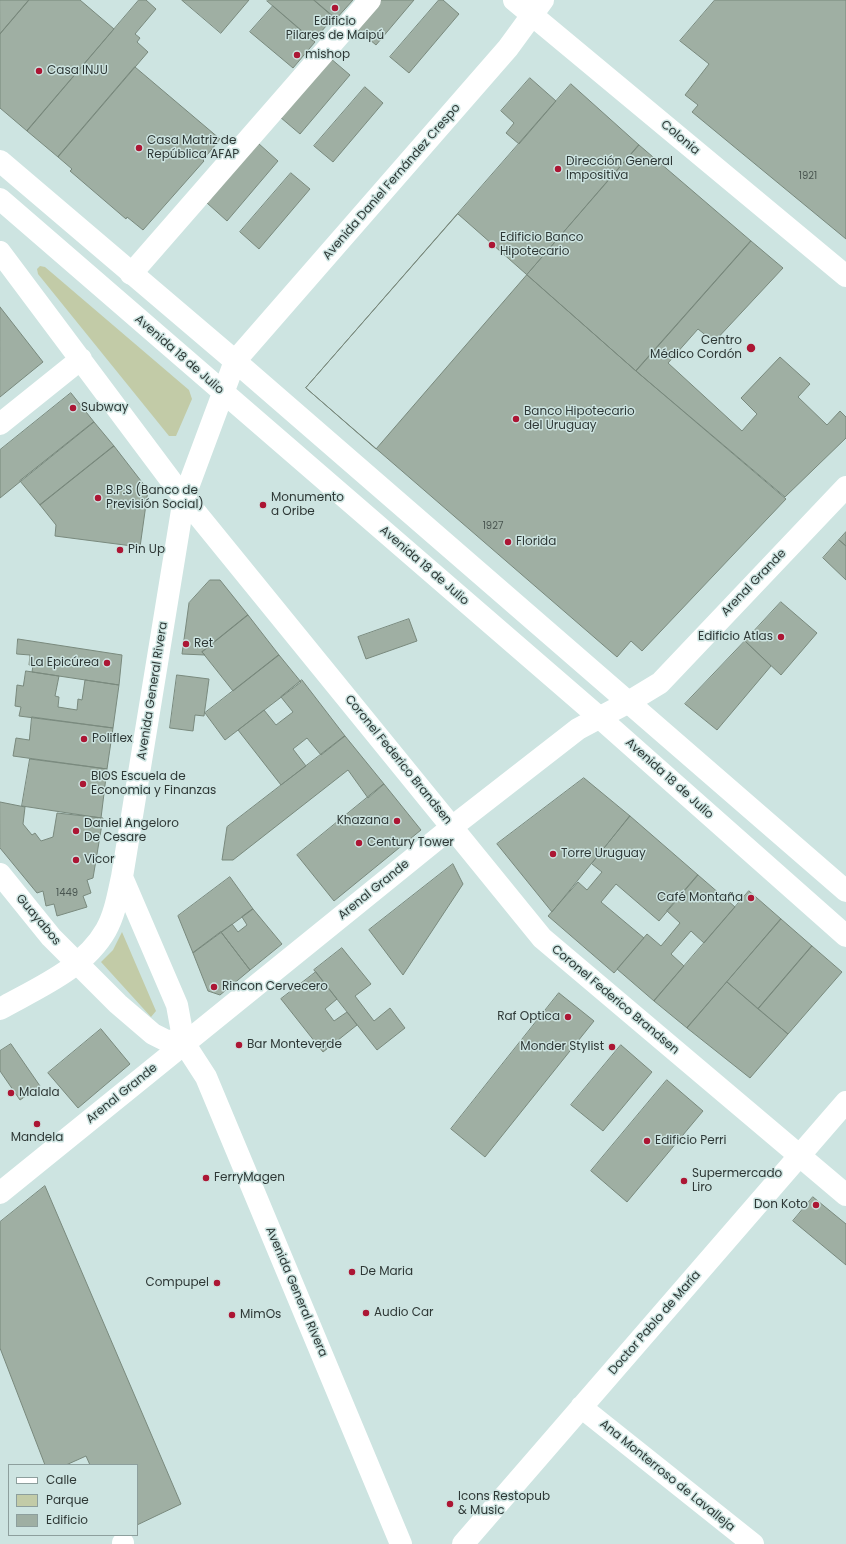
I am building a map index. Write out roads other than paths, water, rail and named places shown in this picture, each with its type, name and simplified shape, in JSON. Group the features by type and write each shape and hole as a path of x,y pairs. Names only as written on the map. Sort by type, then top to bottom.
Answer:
{"street":[{"path":"131,274 370,0"},
{"name":"Colonia","path":"514,0 538,8 846,276"},
{"name":"Avenida Daniel Fernández Crespo","path":"236,361 503,54 538,8"},
{"path":"0,161 131,274 236,361 627,703 846,892"},
{"name":"Avenida 18 de Julio","path":"0,199 600,718 846,936"},
{"path":"0,252 184,498"},
{"path":"0,424 81,359"},
{"name":"Avenida General Rivera","path":"236,361 184,498 122,878 177,1005 184,1043 206,1077 401,1544"},
{"name":"Arenal Grande","path":"0,1193 452,827 578,729 627,703 660,683 846,487"},
{"name":"Coronel Federico Brandsen","path":"184,498 542,938 846,1195"},
{"name":"Guayabos","path":"0,874 51,937 77,965"},
{"path":"0,1009 77,965 96,945 106,930 114,912 122,878"},
{"path":"77,965 118,1004 153,1034 165,1040 184,1043"},
{"name":"Doctor Pablo de María","path":"463,1544 800,1157 846,1102"},
{"name":"Ana Monterroso de Lavalleja","path":"581,1407 753,1544"}],"place":[{"name":"Edificio Pilares de Maipú","path":"335,8"},
{"name":"mishop","path":"297,55"},
{"name":"Casa INJU","path":"39,71"},
{"name":"Casa Matriz de República AFAP","path":"139,148"},
{"name":"Dirección General Impositiva","path":"558,169"},
{"name":"Edificio Banco Hipotecario","path":"492,245"},
{"name":"Centro Médico Cordón","path":"751,348"},
{"name":"Subway","path":"73,408"},
{"name":"Banco Hipotecario del Uruguay","path":"516,419"},
{"name":"B.P.S (Banco de Previsión Social)","path":"98,498"},
{"name":"Monumento a Oribe","path":"263,505"},
{"name":"Florida","path":"508,542"},
{"name":"Pin Up","path":"120,550"},
{"name":"Edificio Atlas","path":"781,637"},
{"name":"Ret","path":"186,644"},
{"name":"La Epicúrea","path":"107,663"},
{"name":"Poliflex","path":"84,739"},
{"name":"BIOS Escuela de Economia y Finanzas","path":"83,784"},
{"name":"Khazana","path":"397,821"},
{"name":"Daniel Angeloro De Cesare","path":"76,831"},
{"name":"Century Tower","path":"359,843"},
{"name":"Torre Uruguay","path":"553,854"},
{"name":"Vicor","path":"76,860"},
{"name":"Café Montaña","path":"751,898"},
{"name":"Rincon Cervecero","path":"214,987"},
{"name":"Raf Optica","path":"568,1017"},
{"name":"Bar Monteverde","path":"239,1045"},
{"name":"Monder Stylist","path":"612,1047"},
{"name":"Malala","path":"11,1093"},
{"name":"Mandela","path":"37,1124"},
{"name":"Edificio Perri","path":"647,1141"},
{"name":"FerryMagen","path":"206,1178"},
{"name":"Supermercado Liro","path":"684,1181"},
{"name":"Don Koto","path":"816,1205"},
{"name":"De Maria","path":"352,1272"},
{"name":"Compupel","path":"217,1283"},
{"name":"Audio Car","path":"366,1313"},
{"name":"MimOs","path":"232,1315"},
{"name":"Icons Restopub & Music","path":"450,1504"}]}
